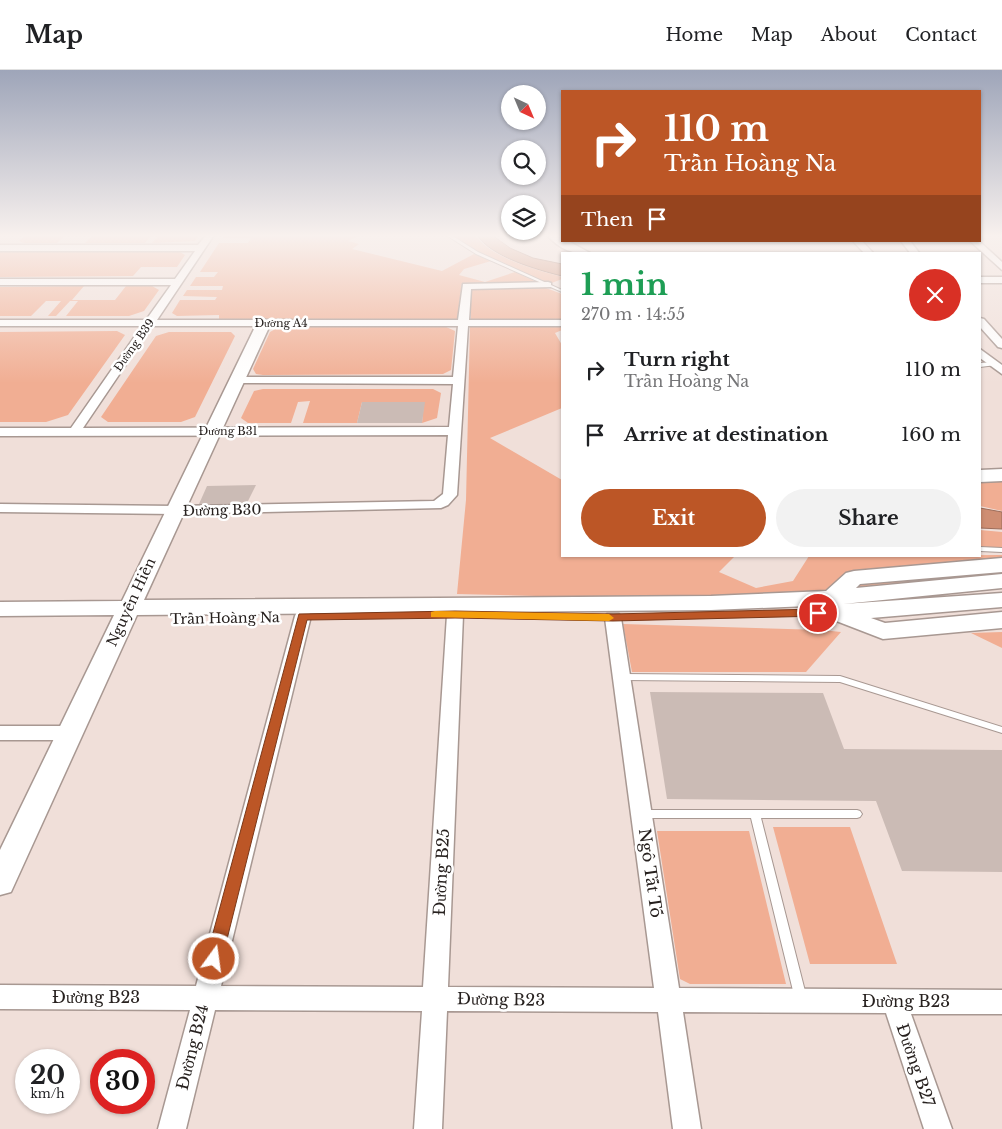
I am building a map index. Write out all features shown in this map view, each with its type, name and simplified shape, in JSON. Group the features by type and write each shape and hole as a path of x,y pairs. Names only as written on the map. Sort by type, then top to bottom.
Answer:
{"main road":[{"name":"Nguyễn Hiền","path":"0,882 264,323"},
{"path":"981,476 1002,476"},
{"path":"1002,565 854,578 834,605 883,631 1002,620"},
{"name":"Trần Hoàng Na","path":"0,609 126,614 303,616 455,614 613,618 834,605 910,590 1002,581"},
{"name":"Trần Hoàng Na","path":"0,620 126,614 711,602 930,607 1002,600"}],"street":[{"name":"Đường B39","path":"75,431 176,284"},
{"path":"443,502 450,495 466,286 548,285"},
{"path":"981,322 1002,345"},
{"name":"Đường A4","path":"0,323 561,323"},
{"path":"981,353 998,368"},
{"path":"237,380 459,381"},
{"name":"Đường B31","path":"0,432 455,431"},
{"name":"Đường B30","path":"0,508 175,510 426,507 443,502"},
{"name":"Đường B25","path":"428,1129 455,614"},
{"name":"Đường B24","path":"172,1129 204,997 303,616"},
{"name":"Ngô Tất Tố","path":"613,618 687,1129"},
{"path":"0,733 70,733"},
{"name":"Đường B23","path":"0,997 1002,1002"},
{"name":"Đường B27","path":"894,1002 938,1129"}],"lane":[{"path":"548,285 561,291"},
{"path":"981,365 998,368"},
{"path":"981,549 1002,550"},
{"path":"623,677 840,679 1002,730"},
{"path":"642,814 857,814"},
{"path":"755,814 802,1000"}],"shaded area":[{"path":"191,284 462,284 457,320 219,320 219,315 177,316 172,313 180,300 215,300 217,297 183,296 187,290 222,290 223,286 190,286"},
{"path":"84,286 72,300 115,300 126,286 152,286 159,290 144,311 129,316 66,316 78,301 70,301 56,316 48,316 61,301 46,301 31,316 0,316 0,287"},
{"path":"471,287 546,288 561,294 561,321 471,320"},
{"path":"470,325 561,325 561,330 555,333 561,343 561,408 490,438 561,479 561,557 734,557 719,572 756,588 793,581 808,557 981,557 981,555 1002,555 1002,574 867,586 839,594 820,606 690,600 457,594 466,500"},
{"path":"444,326 455,331 451,370 443,374 263,375 256,374 253,369 270,332 279,327"},
{"path":"117,331 125,335 68,415 46,422 0,422 0,332"},
{"path":"169,332 231,332 235,336 195,417 181,422 108,422 101,417 156,336"},
{"path":"263,389 433,389 441,393 437,418 422,423 424,402 362,402 357,423 303,423 310,401 298,402 291,423 248,423 241,418 254,391"},
{"path":"1002,480 1002,511 981,506 981,481"},
{"path":"981,508 1002,512 1002,529 981,528"},
{"path":"981,530 1002,532 1002,547 981,547"},
{"path":"623,624 841,632 806,672 632,672"},
{"path":"1002,632 1002,648 971,633"},
{"path":"773,827 850,827 897,964 810,964"},
{"path":"657,831 749,831 786,984 690,984 680,979"}],"building":[{"path":"362,402 425,402 422,423 357,423"},
{"path":"256,485 247,503 199,504 207,486"},
{"path":"650,692 823,693 844,749 1002,750 1002,872 902,871 876,801 667,799"}],"slow traffic":[{"path":"435,615 609,618"}],"route":[{"path":"214,959 303,616 455,614 613,618 818,613"}]}
